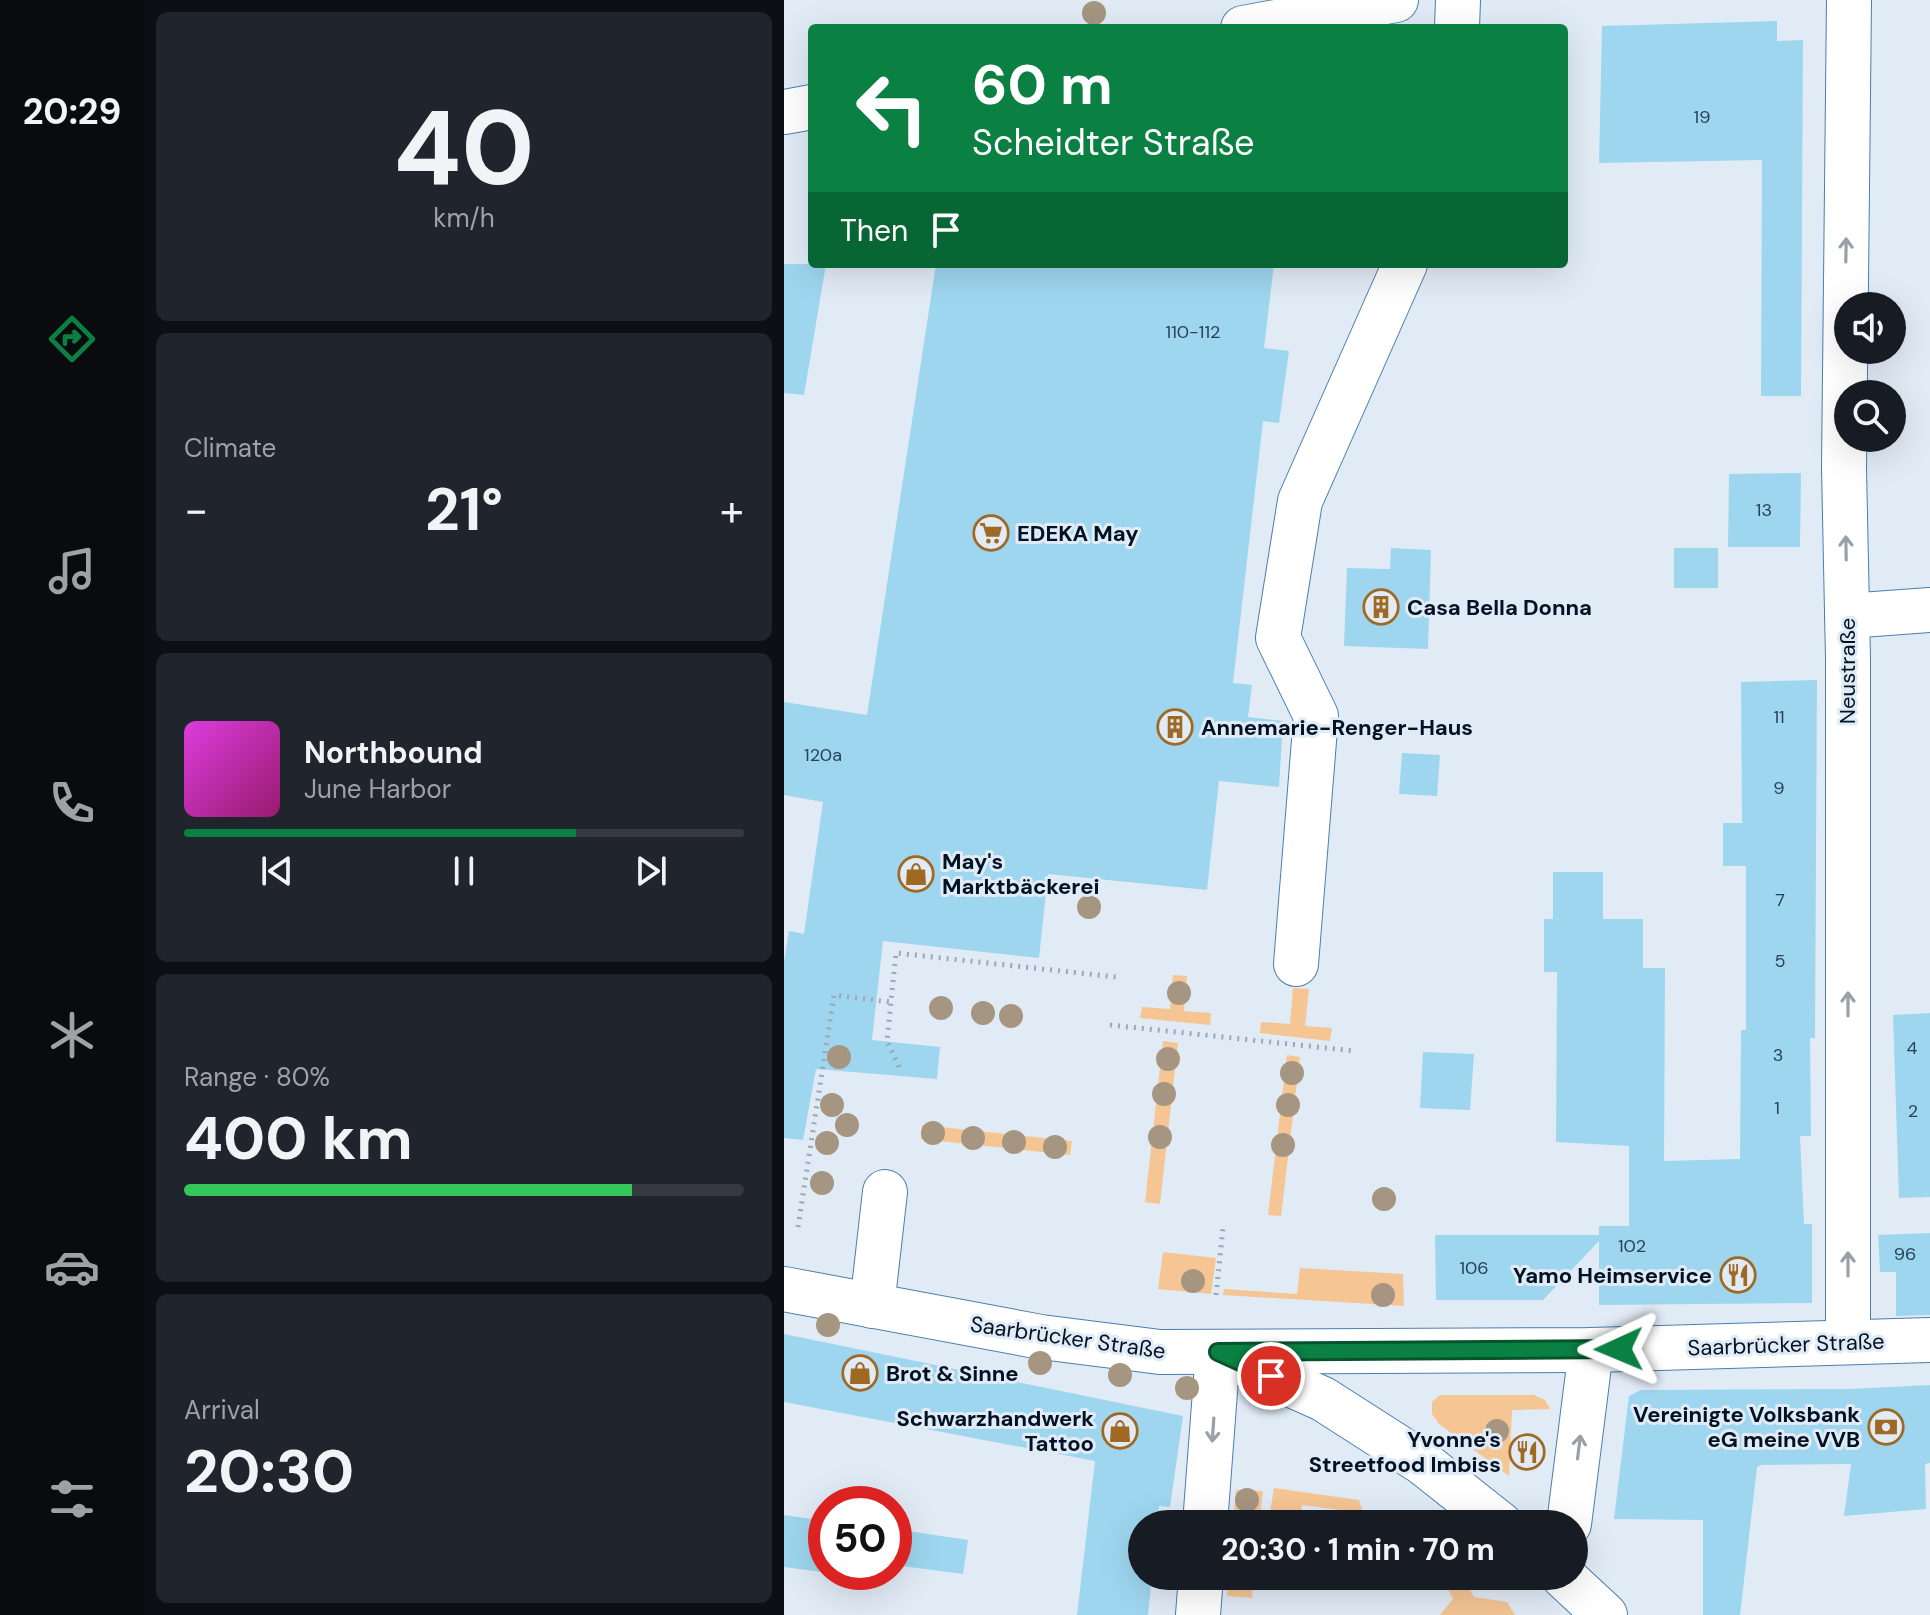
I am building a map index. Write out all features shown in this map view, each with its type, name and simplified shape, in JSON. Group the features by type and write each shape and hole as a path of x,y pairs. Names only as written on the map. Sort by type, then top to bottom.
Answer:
{"street":[{"path":"1265,24 1396,0"},
{"path":"1457,24 1458,0"},
{"name":"Neustraße","path":"1848,1342 1844,452 1849,0"},
{"path":"784,112 808,108"},
{"path":"1296,964 1316,716 1278,638 1300,501 1403,268"},
{"path":"1847,616 1930,610"},
{"path":"872,1306 885,1192"},
{"name":"Saarbrücker Straße","path":"784,1289 1041,1337 1136,1350 1591,1350 1930,1340"},
{"path":"1571,1510 1591,1350"},
{"path":"1206,1510 1218,1352 1323,1399 1423,1463 1482,1510"},
{"path":"1198,1615 1200,1590"},
{"path":"1578,1590 1605,1615"}],"path":[{"path":"899,1067 887,1041 896,953 1116,977"},
{"path":"798,1227 834,995 890,1002"},
{"path":"1110,1025 1355,1051"},
{"path":"1216,1295 1223,1228"}],"shaded area":[{"path":"1173,975 1187,976 1184,1011 1211,1013 1210,1025 1140,1018 1142,1007 1170,1009"},
{"path":"1293,988 1309,989 1305,1026 1332,1028 1330,1041 1260,1033 1261,1022 1290,1024"},
{"path":"1163,1041 1178,1043 1160,1204 1145,1202"},
{"path":"1287,1055 1300,1057 1281,1216 1268,1215"},
{"path":"922,1125 1072,1141 1070,1155 921,1139"},
{"path":"1163,1252 1216,1258 1211,1294 1158,1289"},
{"path":"1300,1268 1403,1274 1404,1306 1223,1295 1224,1289 1297,1294"},
{"path":"1440,1395 1534,1395 1545,1400 1550,1409 1512,1410 1509,1476 1439,1424 1432,1414 1432,1402"},
{"path":"1274,1488 1359,1500 1362,1510 1302,1505 1301,1510 1270,1510"},
{"path":"1236,1490 1263,1491 1261,1510 1234,1510"},
{"path":"1228,1590 1253,1590 1252,1598 1227,1596"},
{"path":"1448,1590 1470,1590 1474,1597 1507,1602 1515,1615 1440,1615 1453,1599"}],"building":[{"path":"1777,21 1777,41 1803,40 1801,396 1761,396 1762,160 1599,163 1602,26"},
{"path":"784,264 825,268 804,395 784,393"},
{"path":"935,268 1274,268 1264,348 1289,351 1279,423 1263,421 1233,683 1252,685 1248,717 1283,721 1279,787 1219,781 1207,890 1048,874 1039,958 883,941 872,1040 940,1047 937,1079 816,1069 803,1140 784,1138 784,962 789,931 804,934 823,802 784,795 784,702 867,715"},
{"path":"1801,473 1800,547 1728,547 1729,474"},
{"name":"Casa Bella Donna","path":"1391,548 1431,550 1428,649 1344,646 1347,568 1390,569"},
{"path":"1674,548 1718,548 1718,588 1674,588"},
{"path":"1817,680 1815,1038 1810,1038 1811,1136 1800,1136 1804,1224 1812,1224 1812,1303 1599,1305 1599,1241 1543,1300 1436,1300 1435,1235 1599,1235 1599,1226 1629,1226 1629,1146 1556,1142 1557,972 1544,972 1544,919 1553,919 1553,872 1603,872 1603,919 1643,919 1643,968 1665,968 1664,1161 1740,1159 1741,1030 1746,1030 1746,866 1723,866 1723,823 1742,823 1741,682"},
{"path":"1402,753 1440,755 1437,796 1399,794"},
{"path":"1930,1013 1930,1197 1899,1198 1893,1015"},
{"path":"1423,1052 1474,1054 1470,1110 1420,1108"},
{"path":"1930,1233 1930,1315 1896,1316 1896,1272 1880,1272 1878,1235"},
{"path":"784,1334 1183,1416 1170,1507 1128,1510 1128,1590 1151,1590 1148,1615 1077,1615 1095,1461 784,1402"},
{"path":"1930,1385 1930,1463 1925,1464 1926,1509 1844,1516 1851,1464 1757,1467 1740,1615 1703,1615 1703,1520 1614,1519 1629,1396 1641,1390 1850,1389"},
{"path":"784,1515 808,1518 808,1570 784,1567"},
{"path":"912,1532 968,1540 963,1574 912,1567"}],"place":[{"name":"EDEKA May","path":"991,533"},
{"name":"Casa Bella Donna","path":"1381,607"},
{"name":"Annemarie-Renger-Haus","path":"1175,727"},
{"name":"May's Marktbäckerei","path":"916,874"},
{"name":"Yamo Heimservice","path":"1738,1275"},
{"name":"Brot & Sinne","path":"860,1373"},
{"name":"Vereinigte Volksbank eG meine VVB","path":"1886,1427"},
{"name":"Schwarzhandwerk Tattoo","path":"1120,1431"},
{"name":"Yvonne's Streetfood Imbiss","path":"1527,1452"}],"route":[{"path":"1271,1376 1218,1352 1619,1349"}]}
